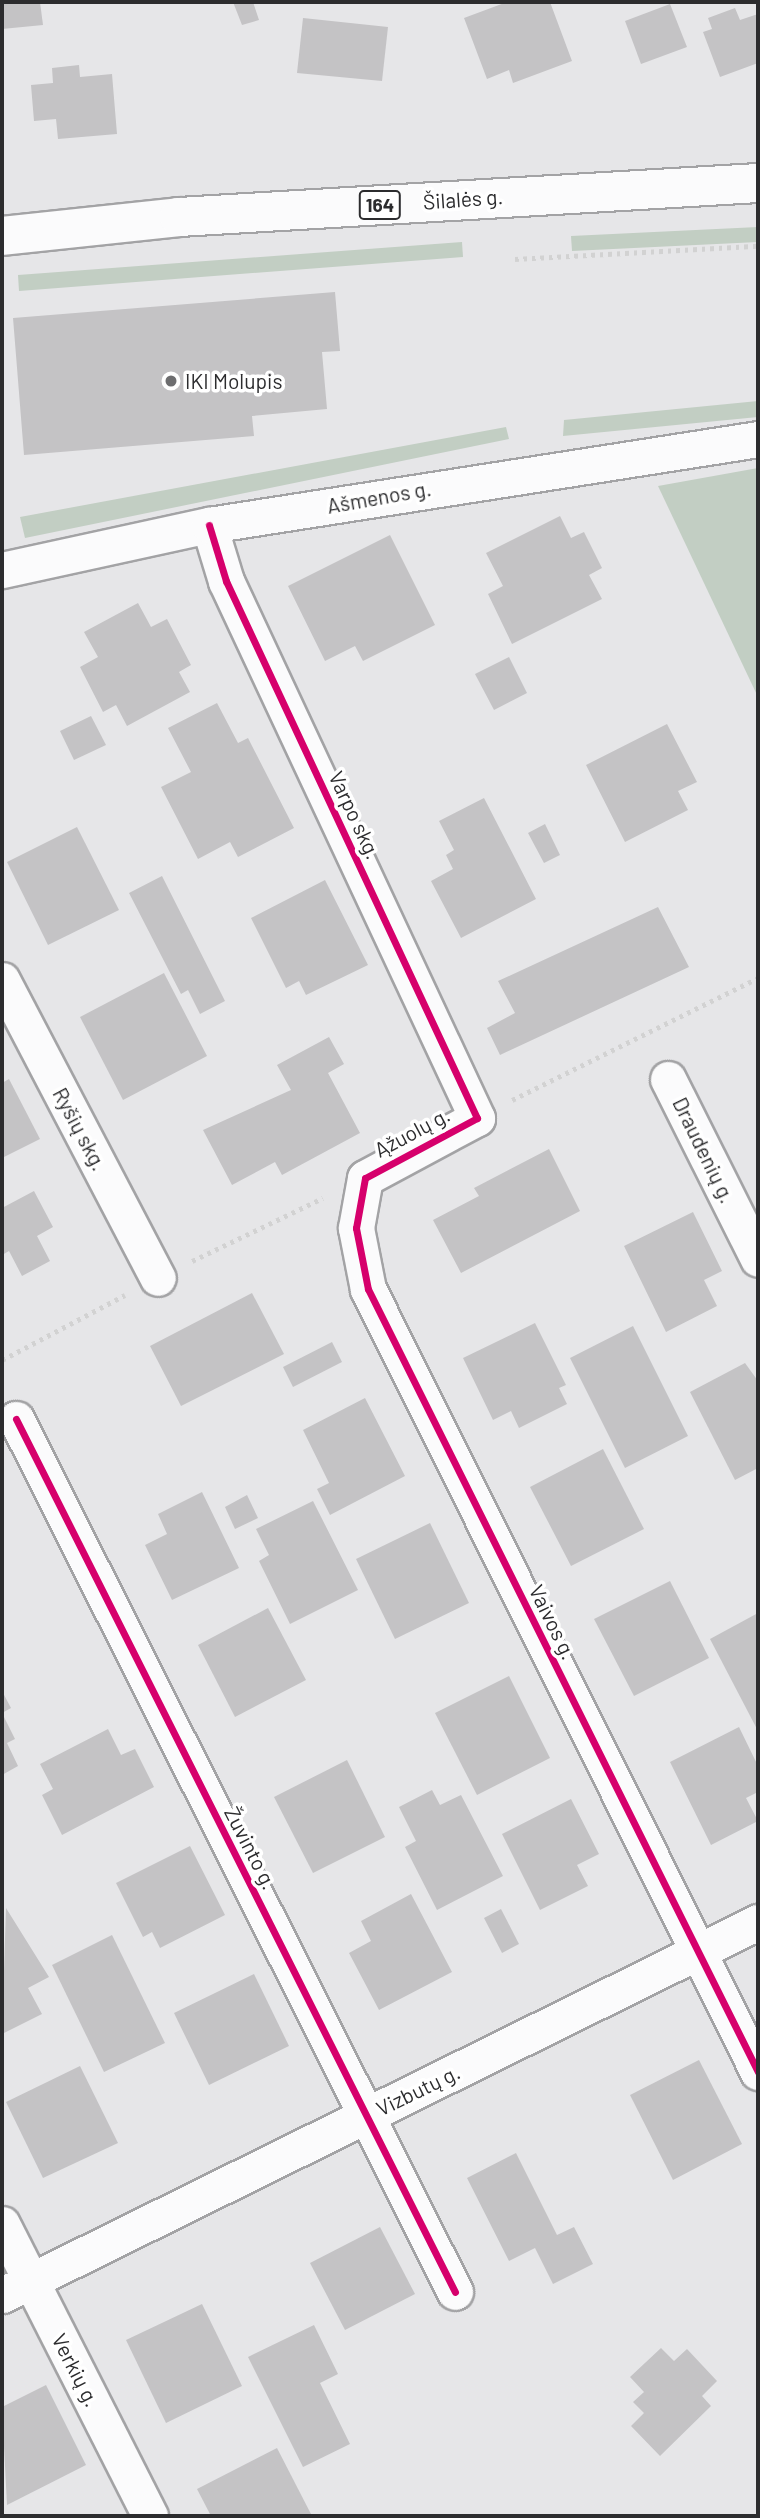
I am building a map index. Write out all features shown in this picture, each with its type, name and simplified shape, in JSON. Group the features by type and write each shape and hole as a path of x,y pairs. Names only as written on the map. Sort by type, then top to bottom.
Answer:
{"main road":[{"name":"Šilalės g.","path":"2,236 179,218 758,183"}],"street":[{"name":"Ašmenos g.","path":"2,570 208,525 758,439"},
{"name":"Varpo skg.","path":"208,525 226,581 477,1118"},
{"name":"Ryšių skg.","path":"2,980 158,1278"},
{"name":"Draudenių g.","path":"668,1079 758,1259"},
{"name":"Ąžuolų g.","path":"365,1178 477,1118"},
{"name":"Vaivos g.","path":"365,1178 356,1228 368,1289 758,2071"},
{"name":"Žuvinto g.","path":"16,1419 455,2292"},
{"name":"Vizbutų g.","path":"16,2287 758,1922"},
{"name":"Verkių g.","path":"2,2224 16,2287 149,2516"}],"path":[{"path":"515,259 758,246"}],"shaded area":[{"path":"758,227 758,242 572,251 571,236"},
{"path":"462,242 463,257 19,291 18,275"},
{"path":"758,401 758,417 563,436 564,420"},
{"path":"506,427 509,439 25,538 20,517"},
{"path":"758,468 758,697 658,486"}],"building":[{"path":"2,2 40,2 43,25 2,29"},
{"path":"233,2 253,2 259,20 242,25"},
{"path":"507,2 550,2 572,61 513,83 509,70 487,79 464,18"},
{"path":"670,4 687,47 641,64 625,21"},
{"path":"735,8 740,20 758,14 758,63 720,77 703,32 712,29 708,18"},
{"path":"303,18 388,27 382,81 297,73"},
{"path":"79,65 80,77 112,74 117,134 58,139 56,119 34,121 31,85 53,83 52,68"},
{"name":"IKI Molupis","path":"335,292 340,351 322,352 327,409 252,416 254,436 24,455 13,318"},
{"path":"560,516 571,538 584,532 602,568 589,575 602,599 512,644 488,594 503,586 486,553"},
{"path":"390,535 435,625 363,661 355,646 325,661 288,586"},
{"path":"138,603 151,627 167,619 191,665 179,672 190,692 127,726 116,705 103,712 80,667 98,657 84,632"},
{"path":"509,657 527,693 494,710 475,674"},
{"path":"217,703 238,743 248,738 294,828 238,857 230,842 198,859 161,787 191,772 168,728"},
{"path":"91,716 106,745 74,760 60,731"},
{"path":"667,724 697,782 678,791 688,810 625,842 586,765"},
{"path":"484,798 536,899 461,938 431,881 453,869 446,855 454,850 439,821"},
{"path":"545,824 560,855 544,863 528,833"},
{"path":"77,827 119,910 48,945 7,862"},
{"path":"162,876 225,1001 200,1014 188,990 181,994 129,893"},
{"path":"325,880 368,965 306,995 299,981 286,988 251,918"},
{"path":"658,907 689,967 500,1055 487,1028 515,1013 498,981"},
{"path":"164,973 207,1056 123,1100 80,1017"},
{"path":"329,1037 344,1064 328,1073 360,1133 282,1175 275,1162 232,1185 203,1130 291,1090 277,1065"},
{"path":"9,1079 40,1139 2,1158 2,1083"},
{"path":"549,1149 580,1211 461,1273 433,1220 479,1196 474,1188"},
{"path":"34,1191 53,1227 37,1236 50,1261 22,1276 9,1251 2,1255 2,1208"},
{"path":"693,1212 722,1271 704,1280 717,1306 666,1332 624,1246"},
{"path":"252,1293 284,1354 181,1406 150,1346"},
{"path":"535,1323 566,1385 559,1388 567,1404 519,1428 511,1411 493,1420 463,1358"},
{"path":"633,1326 688,1436 625,1468 570,1358"},
{"path":"332,1342 342,1362 293,1387 283,1367"},
{"path":"745,1363 758,1381 758,1468 735,1480 690,1392"},
{"path":"365,1398 405,1476 330,1515 317,1489 329,1483 303,1430"},
{"path":"603,1449 644,1529 571,1566 530,1487"},
{"path":"202,1492 239,1568 172,1600 145,1545 167,1534 158,1514"},
{"path":"247,1495 258,1518 235,1529 225,1507"},
{"path":"313,1501 358,1590 290,1624 259,1561 269,1555 256,1529"},
{"path":"430,1523 469,1603 395,1639 356,1559"},
{"path":"670,1581 709,1658 634,1696 594,1619"},
{"path":"268,1608 306,1680 235,1717 198,1645"},
{"path":"758,1613 758,1731 710,1639"},
{"path":"509,1676 550,1758 477,1795 435,1713"},
{"path":"2,1691 11,1708 2,1713"},
{"path":"2,1713 15,1739 7,1743 18,1766 2,1775"},
{"path":"739,1727 758,1766 758,1792 746,1798 758,1821 711,1845 670,1762"},
{"path":"108,1729 121,1755 135,1749 154,1787 62,1835 42,1795 53,1789 40,1764"},
{"path":"347,1760 385,1837 313,1873 274,1797"},
{"path":"432,1790 440,1805 461,1795 503,1876 437,1910 405,1847 416,1841 399,1807"},
{"path":"571,1799 599,1854 577,1865 588,1886 540,1910 502,1834"},
{"path":"190,1846 225,1915 160,1948 152,1932 143,1937 116,1883"},
{"path":"411,1894 452,1972 379,2010 349,1953 371,1941 361,1921"},
{"path":"6,1908 49,1977 28,1988 42,2014 2,2034"},
{"path":"501,1909 519,1944 502,1953 484,1918"},
{"path":"112,1935 165,2043 104,2072 52,1965"},
{"path":"254,1974 289,2046 209,2085 174,2013"},
{"path":"699,2060 742,2144 673,2180 630,2095"},
{"path":"80,2066 118,2143 43,2178 6,2102"},
{"path":"516,2153 557,2235 574,2227 593,2264 553,2284 535,2248 509,2261 467,2178"},
{"path":"380,2227 415,2294 345,2330 310,2263"},
{"path":"202,2304 242,2386 166,2423 126,2340"},
{"path":"314,2325 338,2374 320,2383 350,2444 303,2467 248,2357"},
{"path":"661,2348 674,2361 687,2349 717,2381 702,2396 711,2406 660,2456 631,2426 644,2413 633,2402 644,2392 630,2377"},
{"path":"46,2385 86,2465 7,2505 2,2407"},
{"path":"277,2448 312,2516 211,2516 197,2489"}],"cycle path":[{"path":"209,525 226,581 477,1118 365,1178 356,1228 368,1289 758,2072"},
{"path":"16,1419 455,2292"}],"place":[{"name":"IKI Molupis","path":"171,381"}]}
